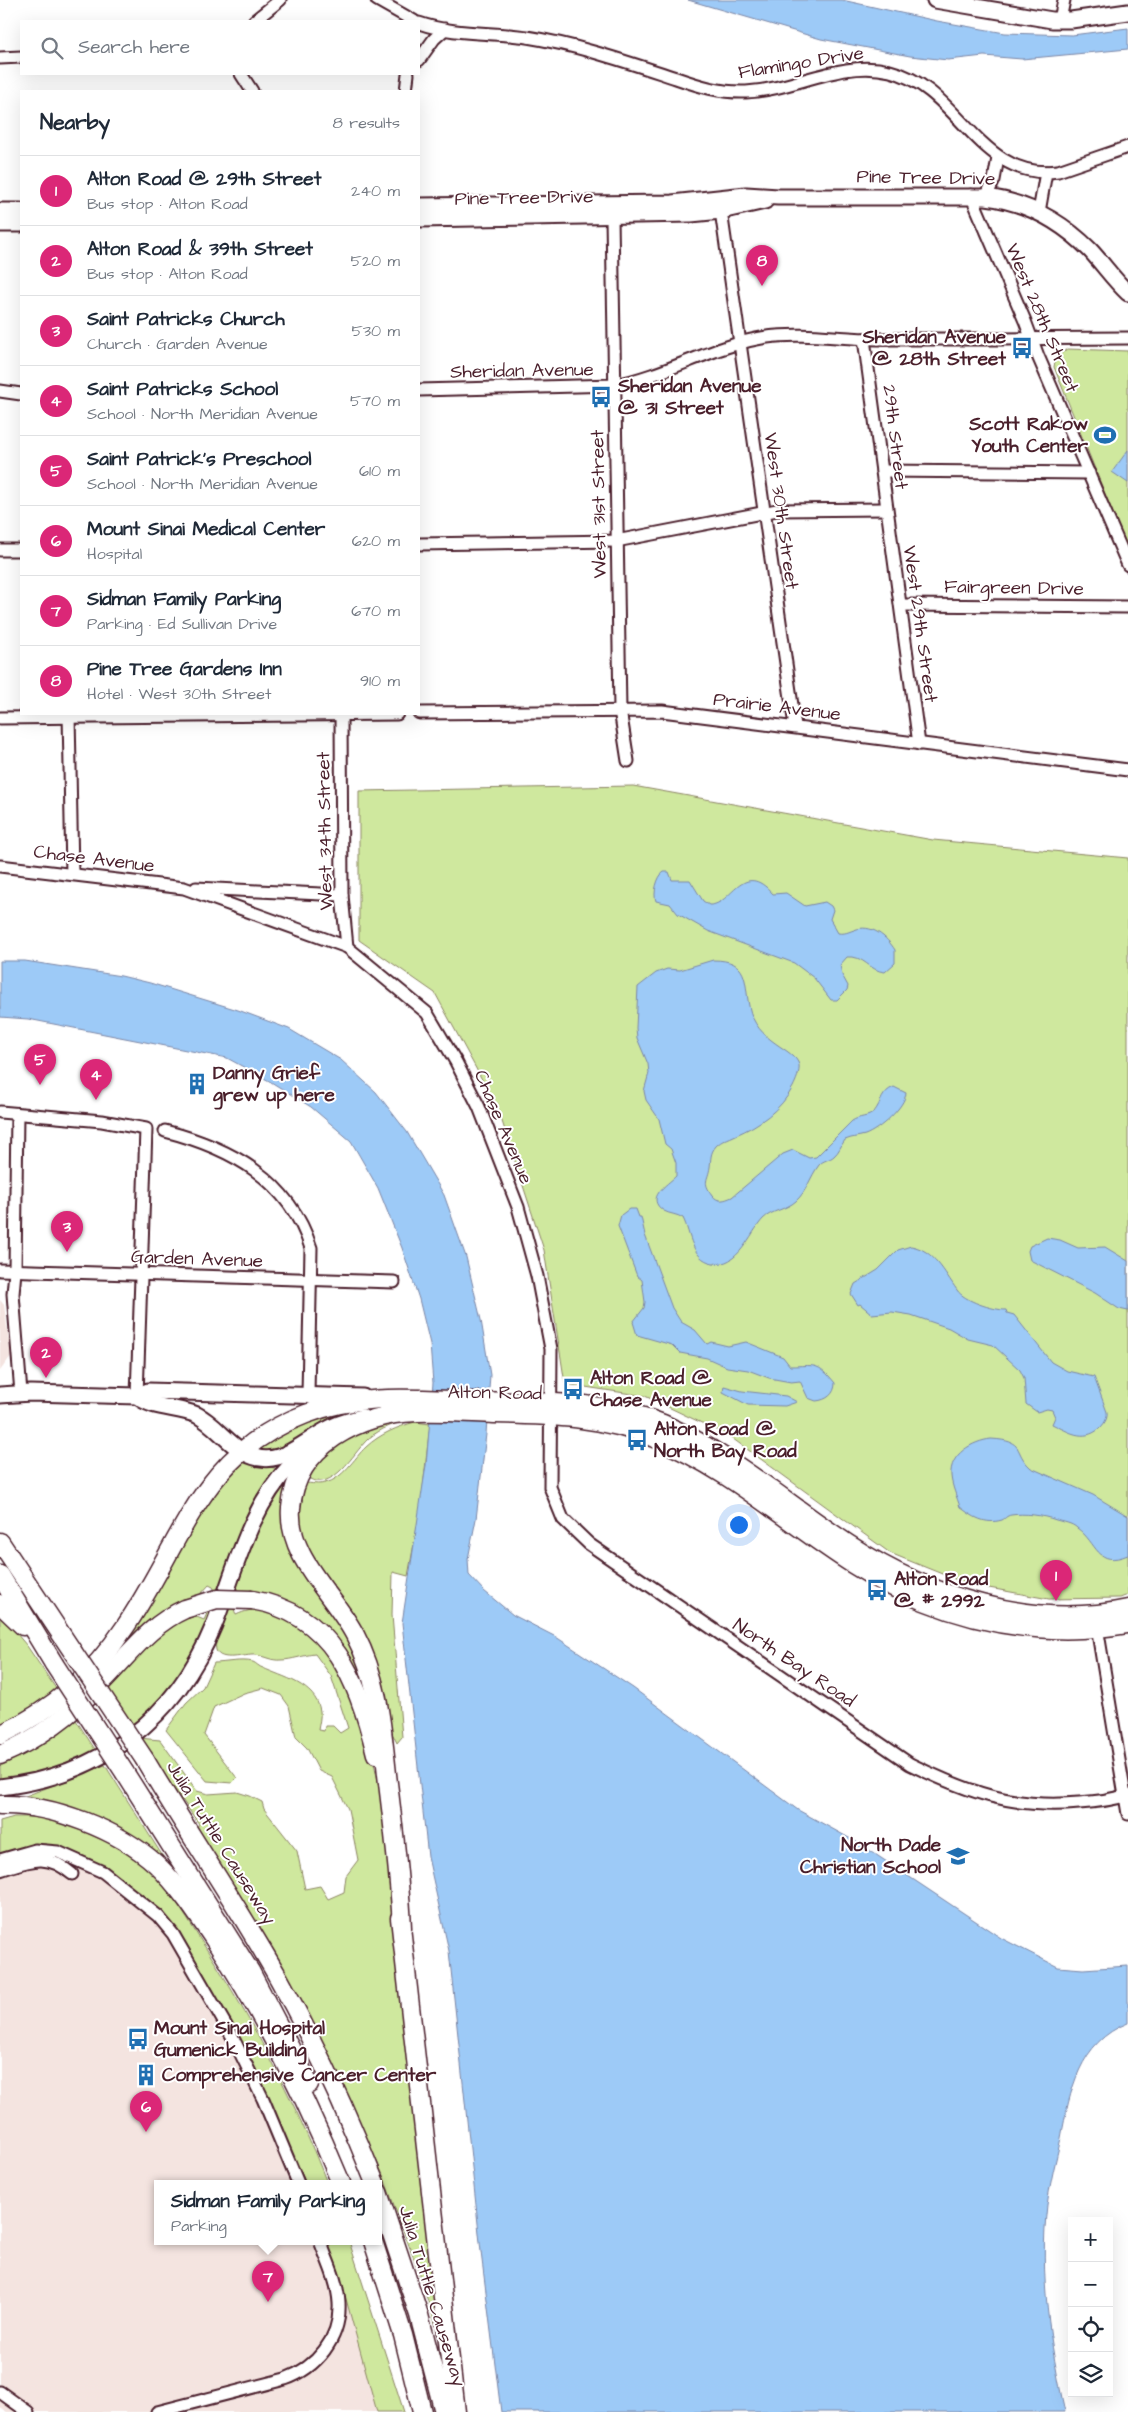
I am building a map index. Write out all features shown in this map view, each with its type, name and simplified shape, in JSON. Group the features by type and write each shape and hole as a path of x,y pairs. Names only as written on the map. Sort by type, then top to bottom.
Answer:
{"highway":[{"name":"Alton Road","path":"382,1399 416,1405 551,1409 602,1420 658,1439 706,1463 840,1556 897,1590 923,1601 952,1612 999,1623 1034,1628 1096,1621 1128,1624"},
{"path":"0,1735 47,1709 82,1679 116,1641 136,1610 197,1500 220,1472 242,1451 268,1432 312,1411 347,1402 382,1399"},
{"path":"402,1928 401,1889 377,1692 357,1638 340,1608 299,1550 292,1529 291,1515 293,1496 300,1475 306,1463 320,1447 340,1434 365,1423 416,1405"},
{"name":"Julia Tuttle Causeway","path":"0,1542 145,1760 242,1916 294,2006 338,2094 374,2180"},
{"path":"0,1575 53,1662 250,1971 300,2066 351,2180"},
{"path":"0,1755 39,1734 70,1711 102,1682 153,1628 185,1609 217,1600 252,1600 273,1605 303,1619 331,1643 349,1672 375,1752 388,1821 402,1928 456,2412"},
{"path":"0,1604 16,1616 53,1662"},
{"name":"Alton Road","path":"1096,1621 1128,1609"},
{"path":"0,1805 34,1806 104,1830 131,1845 155,1864 186,1899 235,1971 262,2018 314,2122 340,2180"},
{"path":"0,1817 29,1812 60,1815"},
{"name":"Julia Tuttle Causeway","path":"382,2204 419,2315 444,2412"},
{"name":"Julia Tuttle Causeway","path":"374,2245 403,2335 422,2412"}],"main road":[{"path":"935,0 1060,20 1128,12"},
{"name":"Pine Tree Drive","path":"420,208 672,202 746,195 778,197 978,196 1010,201 1039,212 1059,224 1081,242 1128,294"},
{"name":"Pine Tree Drive","path":"420,208 612,216 692,214 721,211 778,197"},
{"path":"0,211 20,211"},
{"path":"0,224 20,224"},
{"name":"Alton Road","path":"0,1395 137,1396 148,1391 347,1395 382,1399"},
{"name":"Alton Road","path":"137,1396 147,1404 176,1408 197,1415 242,1451 262,1460 276,1458 332,1426 416,1405"},
{"path":"0,1788 45,1780 87,1764 118,1746 160,1712 190,1673 206,1644 252,1526 274,1486 289,1466 309,1448 338,1429 360,1418"},
{"path":"0,1742 28,1726 47,1709"}],"street":[{"path":"255,20 280,0"},
{"path":"377,0 412,20"},
{"path":"1060,20 1064,0"},
{"path":"390,9 397,20"},
{"name":"Flamingo Drive","path":"420,23 445,29 526,37 572,46 615,58 705,88 731,92 760,90 854,69 888,71 908,76 932,91 998,158 1023,169 1046,172 1073,167 1128,147"},
{"path":"420,59 434,39 445,29"},
{"path":"0,58 20,57"},
{"path":"242,75 251,90"},
{"path":"251,75 252,90"},
{"path":"978,196 994,180 998,158"},
{"path":"1039,212 1046,172"},
{"name":"West 28th Street","path":"978,196 1032,339 1128,565"},
{"name":"West 30th Street","path":"721,211 795,726"},
{"name":"West 31st Street","path":"612,216 620,710 628,761"},
{"name":"Sheridan Avenue","path":"420,390 615,385 633,382 740,343 768,337 796,335 864,339 1128,338"},
{"name":"29th Street","path":"864,339 886,509"},
{"path":"0,391 20,394"},
{"path":"882,472 1089,473"},
{"path":"420,544 616,541 777,510 886,509"},
{"name":"West 29th Street","path":"886,509 901,605 919,744"},
{"path":"0,550 20,550"},
{"name":"Fairgreen Drive","path":"901,605 1128,607"},
{"name":"Prairie Avenue","path":"420,713 662,710 1128,770"},
{"path":"0,718 70,715 72,874"},
{"name":"West 34th Street","path":"341,715 342,895 347,947"},
{"name":"Chase Avenue","path":"0,866 184,888 342,895"},
{"name":"Chase Avenue","path":"184,888 347,947 427,1013 456,1062 479,1107 518,1207 537,1276 551,1349 551,1409"},
{"path":"0,1112 146,1129 137,1396"},
{"path":"17,1114 13,1294 21,1394"},
{"path":"165,1131 195,1139 237,1158 268,1179 289,1201 304,1224 311,1248 312,1280 308,1394"},
{"name":"Garden Avenue","path":"0,1270 394,1282"},
{"name":"North Bay Road","path":"551,1409 550,1487 563,1519 589,1544 910,1764 953,1785 987,1797 1015,1802 1058,1805 1097,1802 1127,1796"},
{"path":"1096,1621 1127,1796 1128,1814"},
{"path":"0,1860 36,1850 58,1852 103,1872 158,1916 173,1934 232,2036 264,2099 297,2180"},
{"path":"0,1870 27,1861 45,1859 60,1864 72,1874"},
{"path":"157,2412 285,2379 308,2368 318,2358 333,2336 339,2305 321,2245"},
{"path":"0,2392 28,2412"}],"shaded area":[{"path":"0,1300 4,1305 11,1356 0,1371"},
{"path":"0,1824 29,1824 156,1888 311,2180 154,2180 154,2245 334,2245 382,2412 7,2412 0,2408"}],"green space":[{"name":"Scott Rakow Youth Center","path":"1067,349 1128,351 1128,551 1054,367 1056,357"},
{"path":"633,786 933,840 1128,858 1128,1595 1120,1598 1049,1599 967,1584 890,1553 729,1436 645,1396 565,1384 544,1250 498,1109 435,993 359,940 359,791"},
{"path":"392,1407 361,1412 281,1453 261,1453 259,1450 263,1445 283,1432 334,1411 347,1408"},
{"path":"413,1418 389,1426 373,1435 334,1476 326,1480 317,1481 308,1478 316,1461 360,1429"},
{"path":"415,1422 430,1424 421,1506 408,1576 393,1572 392,1615 402,1737 397,1743 392,1733 383,1681 367,1641 337,1590 306,1548 299,1518 305,1483 320,1484 331,1481 343,1473 366,1447 377,1438"},
{"path":"242,1461 279,1469 256,1499 226,1579 217,1594 213,1587 209,1585 199,1596 99,1677 203,1502"},
{"path":"293,1467 287,1518 358,1649 369,1703 363,1686 346,1653 325,1626 296,1605 278,1598 232,1593 251,1534"},
{"path":"229,1606 233,1606 236,1615 258,1610 280,1616 303,1629 322,1648 338,1670 351,1694 370,1748 382,1800 441,2341 414,2259 382,2173 331,2058 276,1956 197,1827 199,1824 139,1738 160,1740 197,1791 208,1794 237,1792 262,1802 264,1809 297,1851 305,1889 320,1886 328,1899 344,1892 346,1876 358,1860 348,1809 332,1777 319,1771 307,1748 296,1737 289,1706 281,1695 263,1688 244,1693 214,1707 204,1735 237,1778 232,1783 207,1781 166,1730 186,1703 203,1687 214,1663 243,1661 253,1662 288,1678 312,1694 320,1711 318,1730 324,1731 325,1726 333,1726 340,1733 348,1728 331,1676 315,1654 277,1660 255,1655 228,1657 218,1654 216,1641"},
{"path":"216,1608 185,1675 134,1731 107,1690 154,1639 166,1629 192,1615 204,1620 209,1609"},
{"path":"0,1614 27,1646 59,1693 0,1730"},
{"path":"74,1717 98,1754 0,1785 0,1760"},
{"path":"105,1765 174,1874 23,1797"},
{"path":"14,1817 50,1819 87,1833 134,1856 150,1869 187,1918 270,2058 300,2120 326,2180 302,2180 184,1943 153,1904 117,1875 78,1854 45,1844 24,1847 0,1855 0,1821"},
{"path":"327,2245 350,2245 404,2412 377,2412 343,2288"}],"water":[{"path":"688,0 842,0 937,21 1005,33 1072,35 1128,28 1128,49 1022,59 984,56 948,60 910,56 821,39"},
{"path":"1128,450 1128,483 1112,472"},
{"path":"664,872 669,872 672,880 690,880 703,901 709,905 724,899 745,882 753,881 762,884 773,894 786,893 805,906 825,902 833,910 830,919 838,933 845,933 860,928 878,932 888,940 895,950 895,963 885,972 875,969 858,958 847,957 840,965 842,975 848,986 847,990 837,1000 831,1000 814,978 794,963 708,931 678,914 670,904 656,901 656,885 659,877"},
{"path":"713,960 725,961 739,968 745,980 753,1018 759,1028 796,1059 799,1065 793,1087 776,1110 745,1131 718,1144 714,1149 706,1184 714,1198 722,1200 732,1197 783,1154 793,1150 809,1158 816,1157 852,1121 874,1112 884,1094 890,1089 894,1087 906,1093 901,1105 884,1123 865,1135 845,1140 836,1154 819,1165 803,1193 796,1201 763,1219 736,1255 722,1263 713,1263 700,1257 693,1245 683,1218 664,1211 658,1206 656,1201 659,1192 676,1176 676,1163 671,1149 665,1144 659,1119 646,1100 644,1091 649,1073 648,1064 637,1038 636,1028 638,987 656,973 667,969 680,970"},
{"path":"0,961 25,961 121,976 150,983 238,1010 289,1029 341,1060 376,1092 407,1132 444,1195 466,1257 481,1320 490,1375 486,1434 476,1519 468,1559 469,1575 484,1591 513,1615 556,1637 633,1688 798,1810 860,1844 1001,1938 1058,1967 1083,1969 1128,1966 1128,2023 1111,2031 1098,2042 1080,2070 1068,2103 1047,2205 1044,2257 1047,2309 1065,2412 501,2412 481,2252 449,1951 428,1857 402,1623 426,1465 433,1383 430,1344 419,1299 402,1248 378,1188 351,1141 311,1107 227,1058 28,1019 0,1017"},
{"path":"629,1209 636,1209 639,1217 641,1217 645,1235 672,1308 681,1322 695,1330 707,1344 711,1342 728,1346 746,1342 783,1357 790,1366 815,1366 824,1371 835,1383 834,1390 830,1396 816,1401 808,1398 800,1381 791,1382 769,1378 748,1370 727,1367 707,1358 680,1353 672,1345 637,1335 633,1322 644,1308 642,1280 637,1276 618,1226 621,1215"},
{"path":"1047,1238 1060,1240 1078,1248 1105,1247 1128,1261 1128,1311 1119,1309 1095,1293 1030,1260 1028,1251 1030,1246"},
{"path":"911,1246 919,1248 932,1257 943,1269 957,1290 966,1298 987,1307 1006,1310 1007,1313 1014,1315 1051,1362 1067,1371 1094,1377 1107,1412 1106,1419 1101,1427 1093,1433 1082,1435 1070,1433 1052,1424 1055,1417 1052,1410 1047,1409 1037,1412 1026,1404 1024,1378 1020,1370 993,1345 968,1339 949,1328 911,1315 892,1312 872,1314 860,1304 858,1305 851,1294 855,1284 878,1270 898,1250"},
{"path":"724,1386 742,1391 786,1396 797,1402 785,1406 748,1405 723,1392"},
{"path":"991,1439 1010,1442 1017,1448 1031,1468 1093,1495 1128,1516 1128,1555 1117,1558 1103,1556 1084,1534 1075,1526 1067,1523 1022,1514 1009,1515 1002,1520 985,1521 960,1507 951,1476 951,1468 954,1461 958,1455 970,1446"}],"place":[{"name":"Pine Tree Gardens Inn","path":"762,286"},
{"name":"Sheridan Avenue @ 28th Street","path":"1022,348"},
{"name":"Sheridan Avenue @ 31 Street","path":"601,397"},
{"name":"Scott Rakow Youth Center","path":"1105,435"},
{"name":"Danny Grief grew up here","path":"197,1084"},
{"name":"Saint Patrick's Preschool","path":"40,1085"},
{"name":"Saint Patricks School","path":"96,1100"},
{"name":"Saint Patricks Church","path":"67,1252"},
{"name":"Alton Road & 39th Street","path":"46,1378"},
{"name":"Alton Road @ Chase Avenue","path":"573,1389"},
{"name":"Alton Road @ North Bay Road","path":"637,1440"},
{"name":"Alton Road @ # 2992","path":"877,1590"},
{"name":"Alton Road @ 29th Street","path":"1056,1601"},
{"name":"North Dade Christian School","path":"958,1856"},
{"name":"Mount Sinai Hospital Gumenick Building","path":"138,2039"},
{"name":"Comprehensive Cancer Center","path":"146,2075"},
{"name":"Mount Sinai Medical Center","path":"146,2132"},
{"name":"Sidman Family Parking","path":"268,2302"}]}
